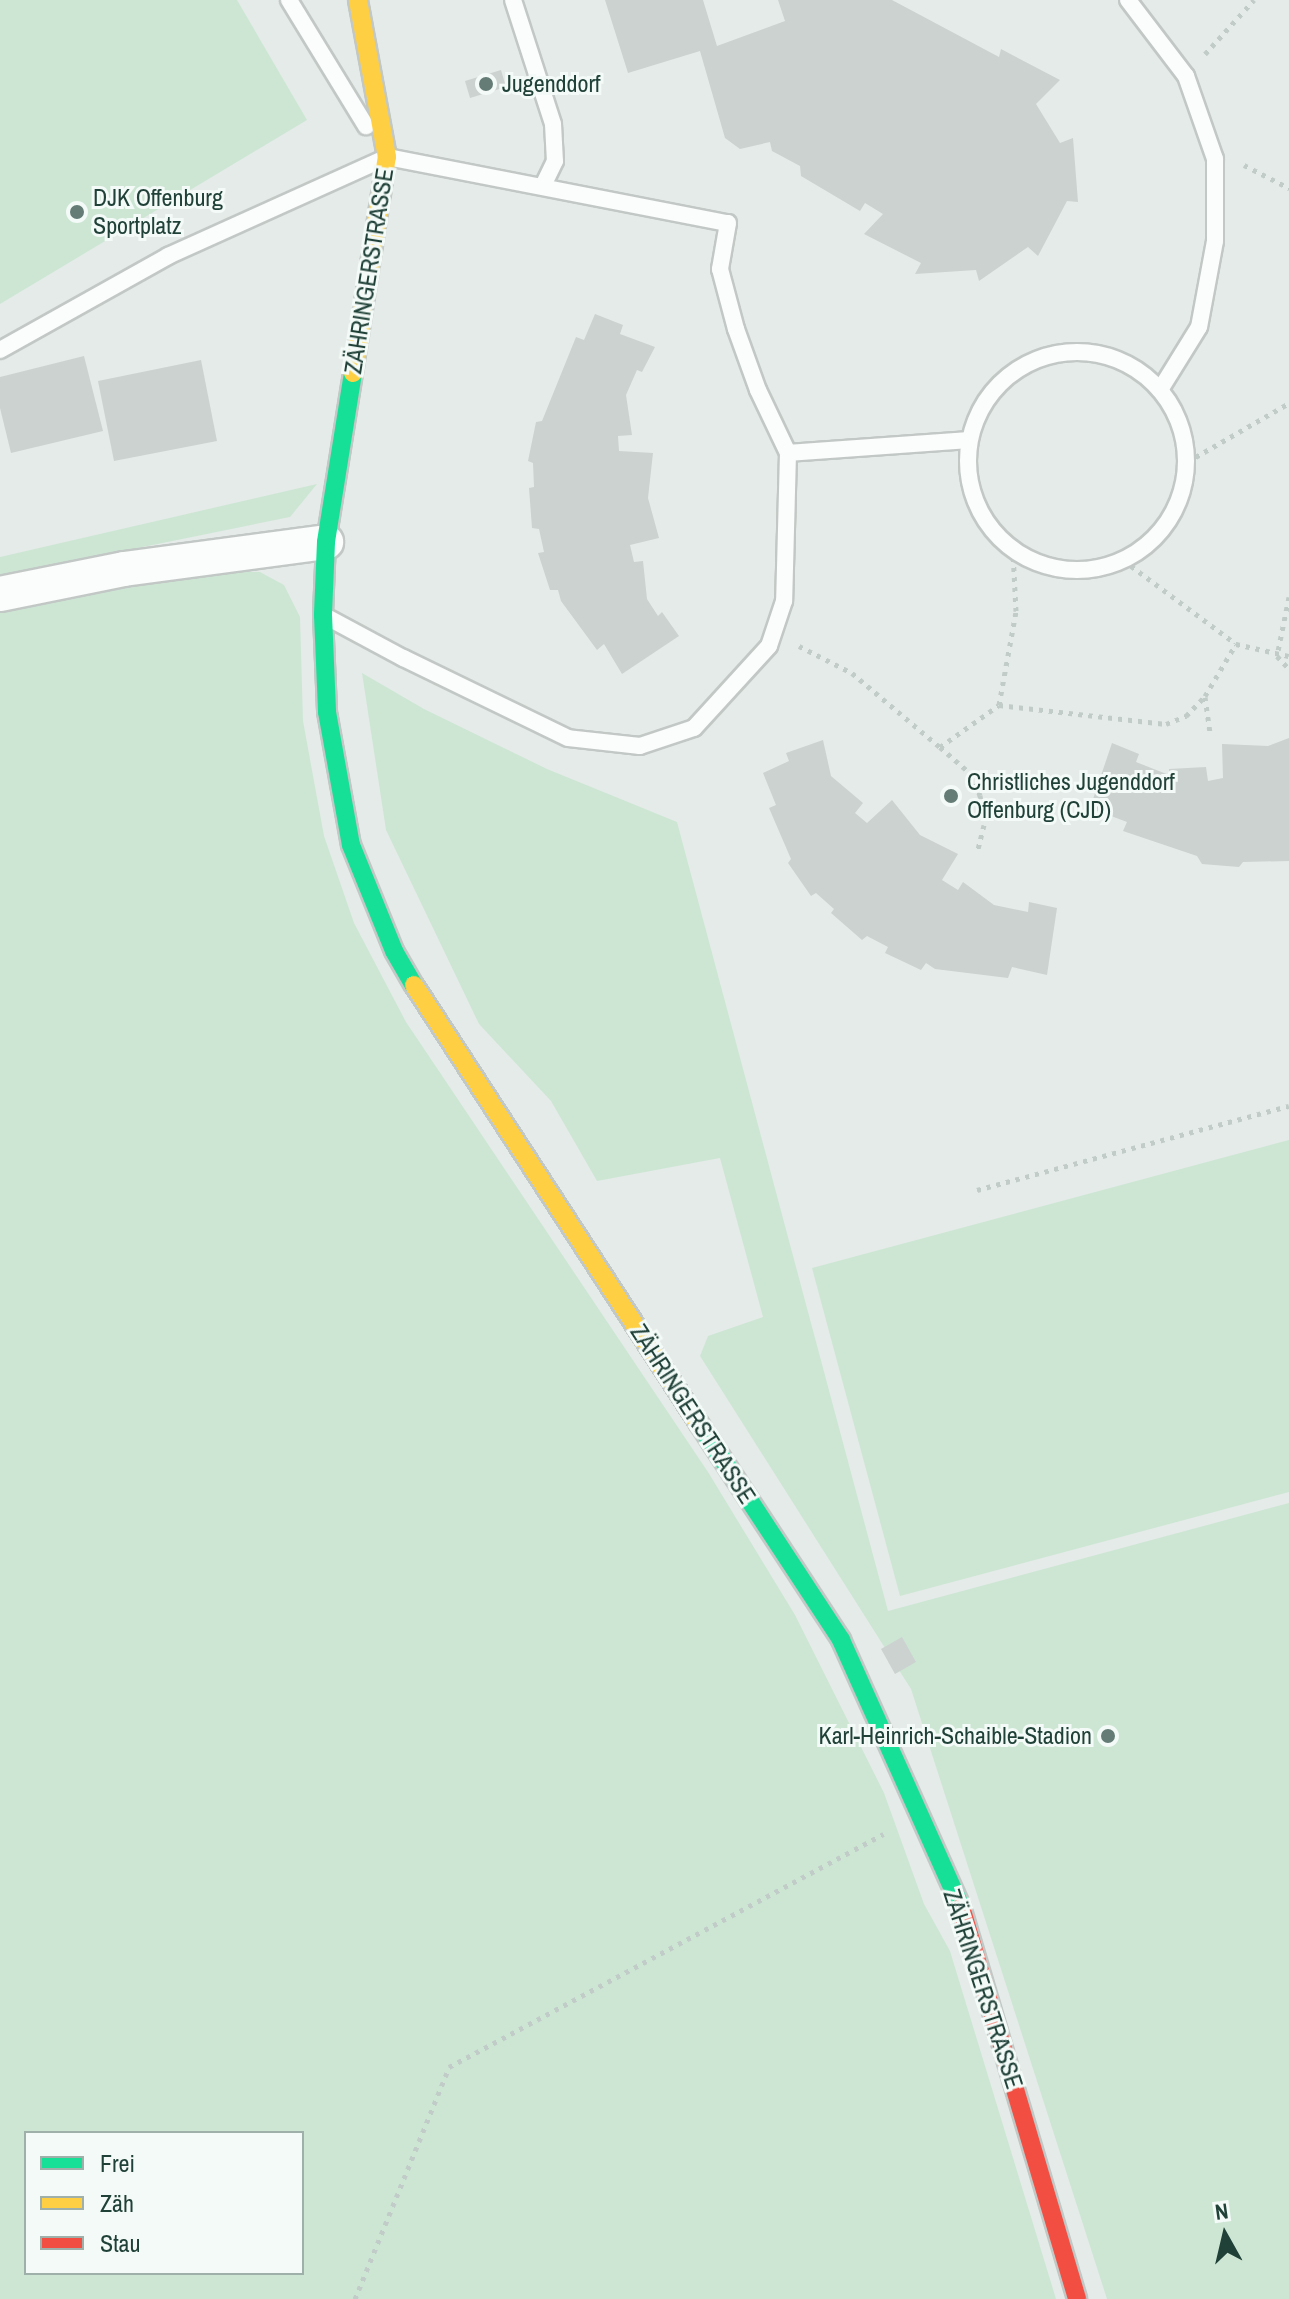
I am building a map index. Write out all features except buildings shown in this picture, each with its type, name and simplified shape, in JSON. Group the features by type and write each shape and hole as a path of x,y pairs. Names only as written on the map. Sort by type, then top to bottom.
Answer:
{"street":[{"name":"ZÄHRINGERSTRASSE","path":"358,0 387,157 326,542 323,615 327,712 351,845 394,951 439,1028 841,1640 963,1912 1077,2299"},
{"path":"0,594 124,569 326,542"}],"lane":[{"path":"289,0 387,157"},
{"path":"513,0 553,124 555,161 543,186"},
{"path":"1128,0 1186,76 1215,159 1215,241 1206,299 1199,327 1160,390"},
{"path":"0,350 168,256 387,157 728,223 720,269 736,329 758,390 788,453 784,601 769,646 743,678 694,728 640,746 568,738 403,658 323,615"},
{"path":"1066,352 1101,355 1133,368 1160,390 1179,423 1187,462 1182,492 1169,520 1149,543 1123,560 1096,569 1067,570 1039,564 1013,551 991,529 975,502 968,471 969,440 981,407 1003,380 1032,361 1066,352"},
{"path":"788,453 969,440"}],"path":[{"path":"1186,76 1254,0"},
{"path":"1215,159 1251,166 1289,188"},
{"path":"1187,462 1289,403"},
{"path":"999,705 1016,611 1013,551"},
{"path":"1123,560 1236,644 1277,656 1289,656"},
{"path":"1277,656 1289,597"},
{"path":"773,635 827,658 852,673 971,774 980,795 984,825 977,853"},
{"path":"940,747 999,705 1166,724 1186,716 1205,696 1236,644"},
{"path":"1277,656 1289,669"},
{"path":"1205,696 1210,734"},
{"path":"977,1190 1289,1106"},
{"path":"355,2299 449,2067 920,1815"}],"green space":[{"name":"DJK Offenburg Sportplatz","path":"0,0 237,0 307,120 0,304"},
{"path":"317,484 290,517 0,576 0,557"},
{"path":"224,571 260,572 284,585 300,617 303,721 324,836 354,923 406,1022 708,1472 795,1615 884,1793 924,1904 950,1951 1056,2299 0,2299 0,608 118,585"},
{"path":"362,673 424,709 547,769 677,822 888,1611 1289,1503 1289,2299 1107,2299 911,1689 700,1356 708,1336 763,1317 720,1158 597,1181 551,1101 479,1024 386,830"},
{"path":"1289,1140 1289,1492 900,1596 812,1268"}],"traffic: fast":[{"path":"353,373 326,542 323,615 327,712 351,845 394,951 414,985"},
{"path":"698,1422 841,1640 961,1907"}],"traffic: slow":[{"path":"353,373 387,157 358,0"},
{"path":"414,985 698,1422"}],"traffic: jam":[{"path":"961,1907 1077,2299"}],"place":[{"name":"Jugenddorf","path":"486,84"},
{"name":"DJK Offenburg Sportplatz","path":"77,212"},
{"name":"Christliches Jugenddorf Offenburg (CJD)","path":"951,796"},
{"name":"Karl-Heinrich-Schaible-Stadion","path":"1108,1736"}]}
